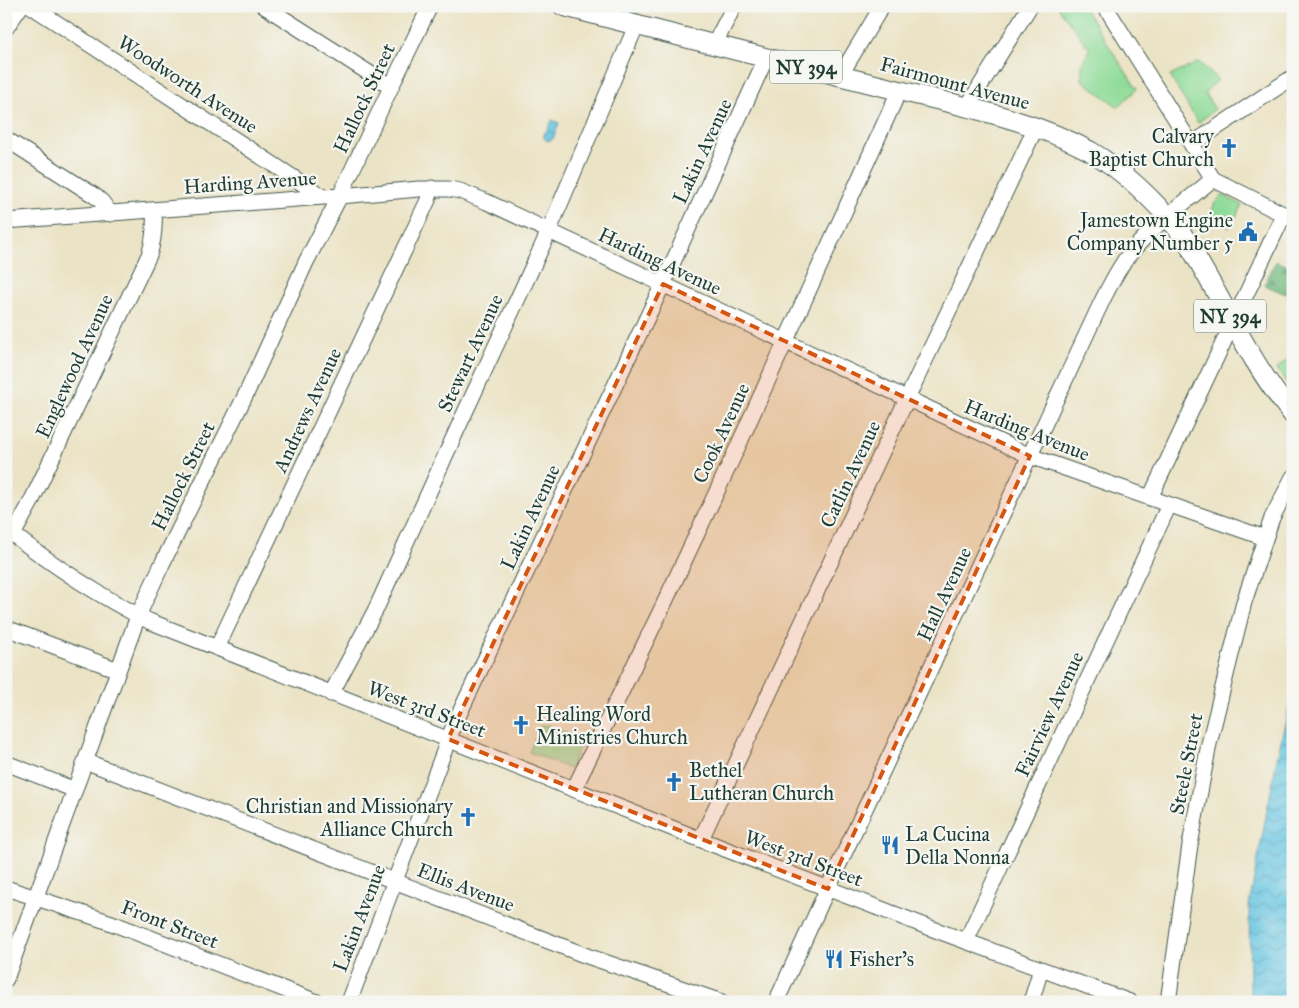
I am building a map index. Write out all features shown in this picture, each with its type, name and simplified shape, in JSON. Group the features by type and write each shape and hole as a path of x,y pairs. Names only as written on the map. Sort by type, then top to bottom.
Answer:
{"main road":[{"name":"Fairmount Avenue","path":"572,7 636,26 967,107 1036,127 1080,146 1107,162 1137,186 1168,216"},
{"name":"NY 394","path":"1168,216 1190,248 1250,351 1293,416"}],"street":[{"path":"6,28 21,6"},
{"name":"Woodworth Avenue","path":"31,6 323,196"},
{"path":"264,6 391,87"},
{"name":"Hallock Street","path":"6,978 138,616 247,392 306,262 340,196 430,6"},
{"path":"714,45 734,6"},
{"path":"840,76 882,6"},
{"path":"967,107 1030,6"},
{"path":"1105,6 1213,179 1288,216 1233,321 1150,498"},
{"name":"Stewart Avenue","path":"331,694 376,609 549,231 636,26"},
{"name":"Lakin Avenue","path":"349,1002 448,739 663,284 766,58"},
{"path":"1192,144 1293,77"},
{"name":"Cook Avenue","path":"574,789 734,455 899,91"},
{"name":"Catlin Avenue","path":"701,839 1036,127"},
{"path":"6,139 95,196 111,214"},
{"path":"1168,216 1213,179"},
{"name":"Andrews Avenue","path":"217,648 432,188"},
{"name":"Harding Avenue","path":"6,222 323,196 449,188 460,191 549,231 1030,456 1265,538"},
{"name":"Englewood Avenue","path":"10,532 30,504 149,255 153,242 154,210"},
{"name":"Hall Avenue","path":"776,1002 1102,301 1116,274 1133,251 1168,216"},
{"name":"Steele Street","path":"1168,1002 1190,845 1209,744 1244,602 1272,518 1293,476"},
{"name":"Fairview Avenue","path":"966,941 1169,505"},
{"name":"West 3rd Street","path":"10,532 45,558 113,601 149,621 828,889 1130,1002"},
{"path":"6,628 118,670"},
{"name":"Ellis Avenue","path":"85,761 587,956 722,1002"},
{"path":"6,763 75,790"},
{"name":"Front Street","path":"6,888 109,922 308,1000"},
{"path":"1031,1002 1041,969"}],"highlighted area":[{"path":"663,284 1030,456 828,889 448,739"}],"green space":[{"path":"607,6 642,6 638,14"},
{"path":"1057,6 1083,6 1137,89 1118,107 1082,80 1082,63 1090,50"},
{"path":"1199,62 1218,80 1205,94 1215,109 1198,123 1170,76"},
{"path":"1223,195 1242,205 1230,227 1220,221 1212,212 1214,204"},
{"path":"1276,261 1293,268 1293,297 1264,285"},
{"path":"1293,354 1293,392 1277,369"},
{"path":"548,725 583,740 570,769 529,752 540,726"}],"water":[{"path":"552,120 559,123 553,139 547,141 543,136"},
{"path":"1293,690 1293,1002 1250,1002 1249,905 1278,753"}],"place":[{"name":"Calvary Baptist Church","path":"1229,148"},
{"name":"Jamestown Engine Company Number 5","path":"1248,232"},
{"name":"Healing Word Ministries Church","path":"521,725"},
{"name":"Bethel Lutheran Church","path":"674,782"},
{"name":"Christian and Missionary Alliance Church","path":"468,817"},
{"name":"La Cucina Della Nonna","path":"890,845"},
{"name":"Fisher's","path":"834,959"}]}
